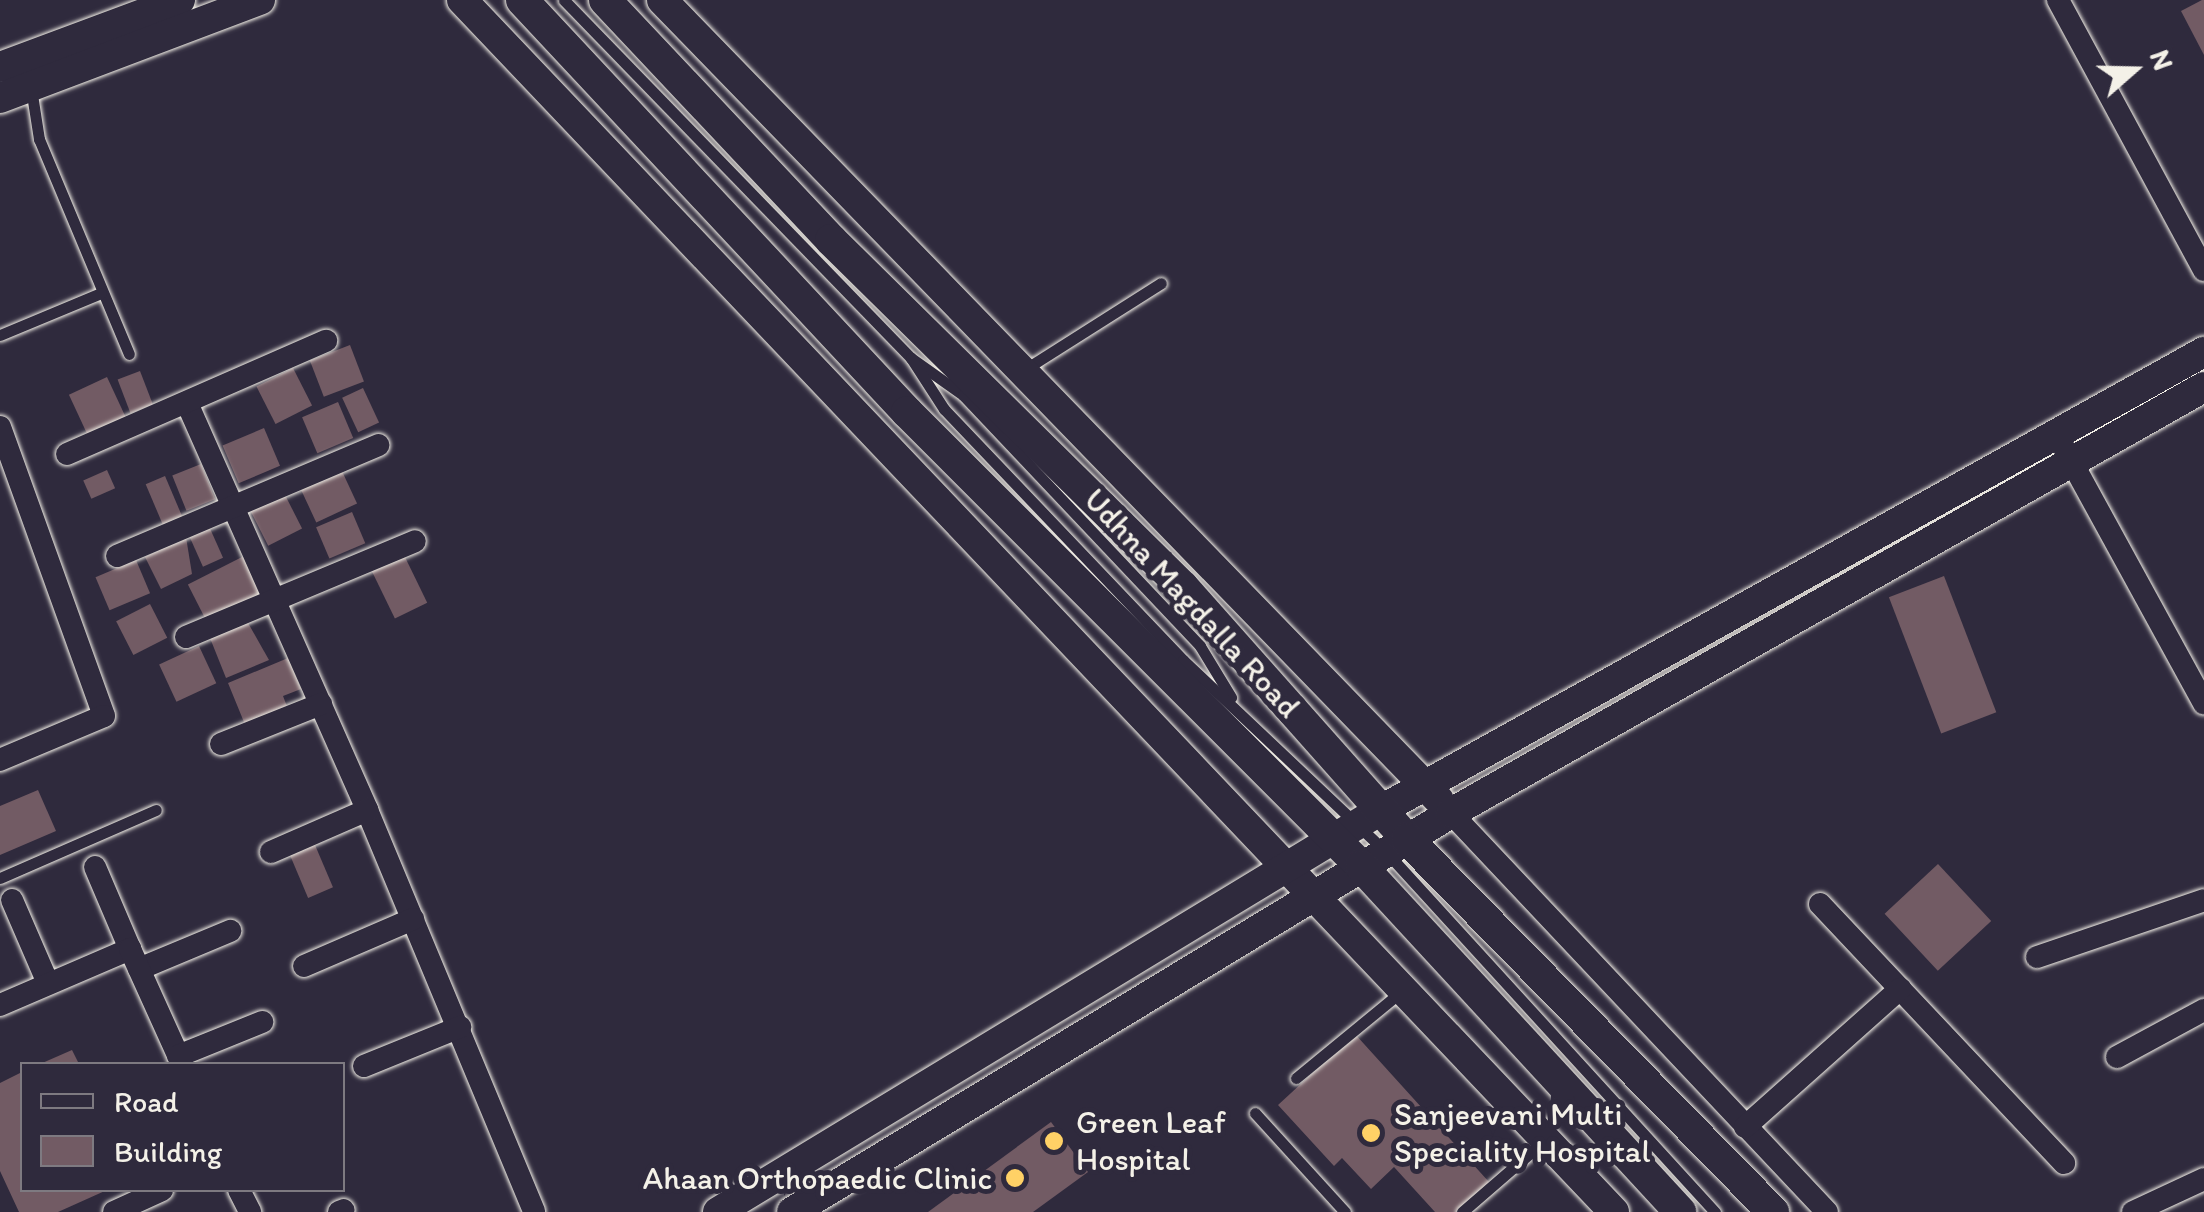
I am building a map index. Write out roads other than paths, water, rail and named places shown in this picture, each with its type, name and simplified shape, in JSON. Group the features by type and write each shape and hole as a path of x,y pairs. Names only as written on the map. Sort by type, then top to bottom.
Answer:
{"main road":[{"name":"Udhna Magdalla Road","path":"522,0 907,412 1184,689 1358,825 1773,1212"},
{"name":"Udhna Magdalla Road","path":"605,0 832,240 1183,587 1358,825 1385,852 1680,1212"}],"street":[{"path":"0,67 180,0"},
{"path":"0,98 260,0"},
{"path":"462,0 1614,1212"},
{"path":"662,0 1425,785 1827,1212"},
{"path":"2058,0 2204,270"},
{"path":"67,454 326,342"},
{"path":"792,1212 826,1204 1312,895 2065,446 2204,352"},
{"path":"718,1212 1425,785 2065,446 2204,387"},
{"path":"187,402 368,810 534,1212"},
{"path":"0,427 104,716 0,760"},
{"path":"118,556 378,445"},
{"path":"2065,446 2204,702"},
{"path":"186,638 415,541"},
{"path":"1148,722 1184,689"},
{"path":"221,744 321,704"},
{"path":"271,852 368,810"},
{"path":"96,867 180,1060 262,1022"},
{"path":"12,900 48,984"},
{"path":"2038,957 2204,900"},
{"path":"1820,904 2064,1163"},
{"path":"304,966 413,920"},
{"path":"0,1006 48,984 230,931"},
{"path":"1745,1127 1900,989"},
{"path":"2117,1057 2204,1010"},
{"path":"364,1066 460,1027"},
{"path":"804,1160 826,1204"},
{"path":"2133,1212 2204,1179"}],"lane":[{"path":"564,0 911,358 963,396 1200,646 1236,705"},
{"path":"31,88 39,139 129,354"},
{"path":"1021,372 1161,283"},
{"path":"0,335 101,292"},
{"path":"911,358 944,410 1182,660 1236,705 1358,825"},
{"path":"0,878 156,810"},
{"path":"1385,852 1715,1212"},
{"path":"1296,1078 1403,990"},
{"path":"1255,1112 1344,1212"},
{"path":"1462,1212 1545,1140"}],"place":[{"name":"Sanjeevani Multi Speciality Hospital","path":"1371,1133"},
{"name":"Green Leaf Hospital","path":"1054,1141"},
{"name":"Ahaan Orthopaedic Clinic","path":"1015,1178"}]}
